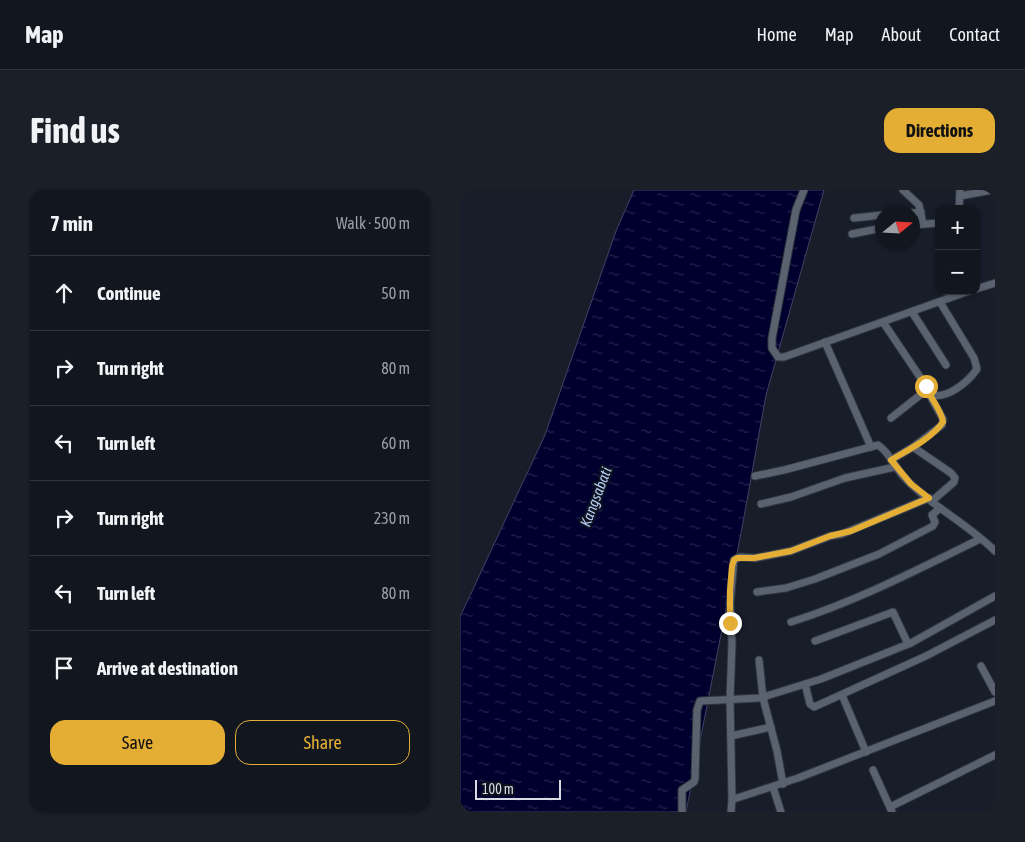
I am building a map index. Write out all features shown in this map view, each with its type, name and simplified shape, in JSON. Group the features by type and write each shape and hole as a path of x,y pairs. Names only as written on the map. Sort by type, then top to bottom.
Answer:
{"street":[{"path":"804,190 796,210 772,338 772,348 778,357 784,357 958,295"},
{"path":"903,190 916,200 923,224"},
{"path":"960,193 992,190"},
{"path":"854,218 875,216"},
{"path":"920,224 935,223"},
{"path":"852,234 875,229"},
{"path":"980,288 995,283"},
{"path":"929,394 934,396 948,395 977,369 974,358 940,302"},
{"path":"912,312 946,365"},
{"path":"761,504 791,497 893,463 937,429 943,422 941,414 926,386 883,322"},
{"path":"825,342 871,447"},
{"path":"892,418 924,392 926,386"},
{"path":"755,476 880,446 911,484 995,551"},
{"path":"731,812 730,700 732,643 730,604 734,560 740,557 754,558 791,551 830,536 851,531 930,500 951,485 955,478 951,473 913,447"},
{"path":"757,592 798,585 879,554 933,526 935,522 932,515 940,508"},
{"path":"791,622 874,590 980,539"},
{"path":"682,812 682,790 696,779 698,702 704,700 763,698 805,684 908,644 995,596"},
{"path":"815,641 893,612 908,644"},
{"path":"805,684 810,704 813,707 926,656 995,620"},
{"path":"759,660 763,698 783,784"},
{"path":"981,666 995,692"},
{"path":"842,695 866,752"},
{"path":"732,798 734,800 783,784 995,700"},
{"path":"731,736 771,727"},
{"path":"873,770 891,809 995,755"},
{"path":"773,787 781,812"}],"water":[{"name":"Kangsabati","path":"634,190 824,190 766,395 686,812 460,812 460,617 545,435 616,231"}],"route":[{"path":"730,623 732,566 737,558 754,558 791,551 830,536 851,531 929,498 903,476 891,460 913,447 937,429 943,422 941,414 926,386"}]}
